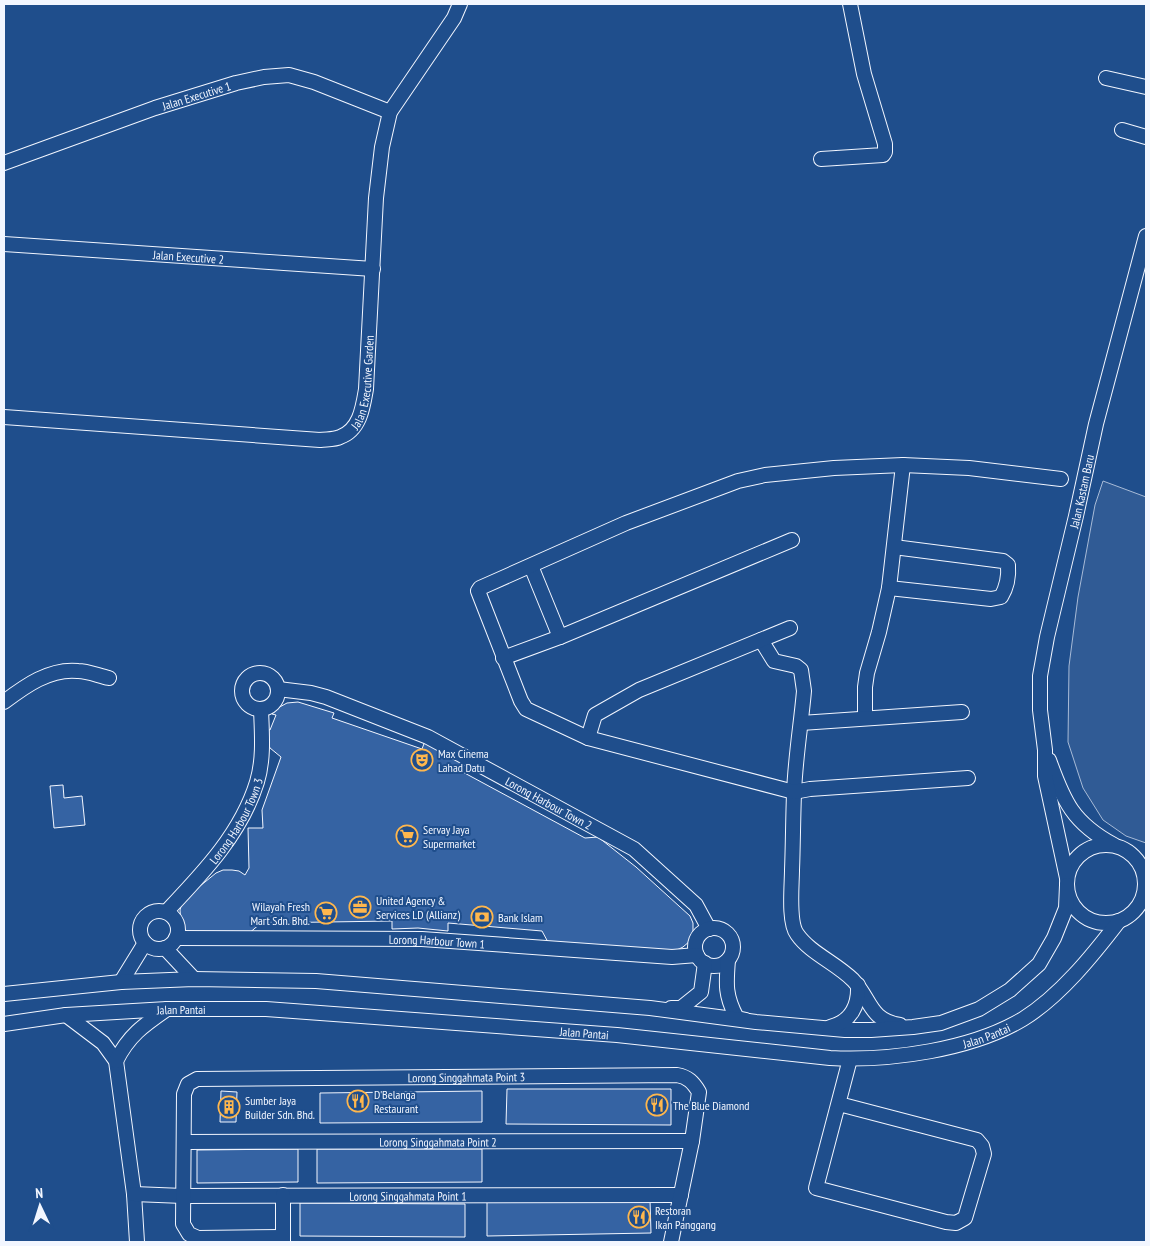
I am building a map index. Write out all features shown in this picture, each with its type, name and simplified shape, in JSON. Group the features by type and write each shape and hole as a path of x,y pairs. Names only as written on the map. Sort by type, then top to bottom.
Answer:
{"street":[{"name":"Jalan Executive Garden","path":"4,417 320,440 340,437 353,429 362,411 366,389 376,198 382,147 390,112 454,18 460,4"},
{"path":"821,159 874,156 883,155 885,152 885,144 864,74 850,4"},
{"name":"Jalan Executive 1","path":"4,164 155,108 236,83 264,77 289,75 314,82 390,112"},
{"path":"1106,78 1146,87"},
{"path":"1122,130 1146,137"},
{"name":"Jalan Kastam Baru","path":"1067,882 1045,776 1045,750 1040,710 1040,676 1047,637 1096,424 1146,236"},
{"name":"Jalan Executive 2","path":"4,244 373,269"},
{"path":"968,778 810,789 794,792 588,738 526,709 520,701 478,591 480,588 531,566 544,558 626,524 738,481 765,475 834,468 903,465 969,468 1061,479"},
{"path":"865,718 867,673 889,588 903,465"},
{"path":"503,658 560,637 792,540"},
{"path":"889,588 992,599 1001,596 1006,590 1009,575 1008,565 1002,560 894,547"},
{"path":"531,566 560,637"},
{"path":"588,738 595,714 639,690 790,628"},
{"path":"761,640 774,661 796,666 801,670 804,691 794,792 792,893 793,921 796,933 812,949 858,985 873,1009 885,1021 914,1026"},
{"path":"4,702 34,682 48,675 63,671 79,670 109,678"},
{"path":"263,673 276,681 278,696 268,708 261,710 254,709 247,704 243,698 242,691 248,677 263,673"},
{"name":"Lorong Harbour Town 2","path":"278,688 326,697 428,737 634,849 696,905 709,929"},
{"name":"Lorong Harbour Town 3","path":"166,912 206,870 226,843 244,811 257,782 262,758 261,710"},
{"path":"801,723 962,712"},
{"name":"Jalan Kastam Baru","path":"1045,750 1061,796 1079,821 1096,836 1116,846"},
{"path":"1123,919 1137,909 1143,898 1146,886 1143,865 1125,849 1116,846 1102,845 1090,848 1079,856 1071,866 1067,882 1069,897 1075,908 1095,922 1107,923 1123,919 1146,917"},
{"name":"Jalan Pantai","path":"4,994 121,982 194,979 316,981 650,1008 756,1022 858,1030 914,1026 941,1023 979,1009 1010,990 1039,964 1054,938 1066,908 1067,882"},
{"path":"153,912 166,912 175,920 177,926 176,938 165,948 154,948 145,943 140,932 143,919 153,912"},
{"name":"Jalan Pantai","path":"4,1024 66,1015 167,1009 266,1009 617,1035 850,1059 884,1057 965,1044 1024,1018 1052,997 1074,975 1123,919"},
{"path":"650,1008 681,1008 701,992 701,959 696,942 699,936 709,929 721,929 730,937 733,949 728,960 726,985 729,1003 737,1018 756,1022"},
{"name":"Lorong Harbour Town 1","path":"176,938 422,939 701,959"},
{"path":"121,982 145,943"},
{"path":"165,948 194,979"},
{"path":"701,959 717,965 728,960"},
{"path":"821,1027 832,1026 842,1022 850,1015 856,1006 858,985"},
{"path":"116,1061 129,1038 167,1009"},
{"path":"66,1015 103,1043 116,1061 134,1194 137,1242"},
{"path":"839,1104 977,1140 982,1146 984,1154 965,1218 956,1223 946,1222 816,1188 850,1059"},
{"name":"Lorong Singgahmata Point 3","path":"282,1240 198,1238 189,1234 183,1224 184,1094 188,1084 197,1079 685,1076 699,1092 692,1141 672,1242"},
{"name":"Lorong Singgahmata Point 2","path":"184,1142 692,1141"},
{"name":"Lorong Singgahmata Point 1","path":"134,1194 183,1196 681,1195"},
{"path":"282,1240 283,1195"}],"shaded area":[{"path":"1103,481 1146,497 1146,843 1126,836 1103,820 1083,788 1068,742 1069,666 1078,597 1095,505"}],"building":[{"path":"298,702 334,713 332,718 422,749 425,741 462,762 459,770 585,838 598,837 636,867 690,916 693,923 693,934 690,941 675,951 549,944 542,931 448,923 448,931 418,928 392,929 392,921 261,923 247,935 187,932 181,924 180,910 182,903 189,895 216,873 223,870 232,870 239,871 245,875 249,868 248,828 263,828 262,810 281,757 270,748 267,742 267,729 270,730 276,715 272,714 276,709 287,703"},
{"path":"63,785 64,798 82,796 85,825 54,828 50,786"},
{"path":"507,1089 671,1089 671,1125 506,1124"},
{"name":"Sumber Jaya Builder Sdn. Bhd.","path":"221,1091 237,1092 236,1122 220,1122"},
{"path":"482,1091 482,1122 320,1123 320,1093"},
{"path":"298,1149 298,1182 197,1183 197,1150"},
{"path":"317,1149 482,1149 482,1182 317,1183"},
{"path":"650,1200 651,1233 487,1236 487,1202"},
{"path":"300,1203 465,1204 465,1237 300,1236"}],"place":[{"name":"Max Cinema Lahad Datu","path":"422,760"},
{"name":"Servay Jaya Supermarket","path":"407,836"},
{"name":"United Agency & Services LD (Allianz)","path":"360,907"},
{"name":"Wilayah Fresh Mart Sdn. Bhd.","path":"326,913"},
{"name":"Bank Islam","path":"482,917"},
{"name":"D'Belanga Restaurant","path":"358,1101"},
{"name":"The Blue Diamond","path":"657,1105"},
{"name":"Sumber Jaya Builder Sdn. Bhd.","path":"229,1107"},
{"name":"Restoran Ikan Panggang","path":"639,1217"}]}
